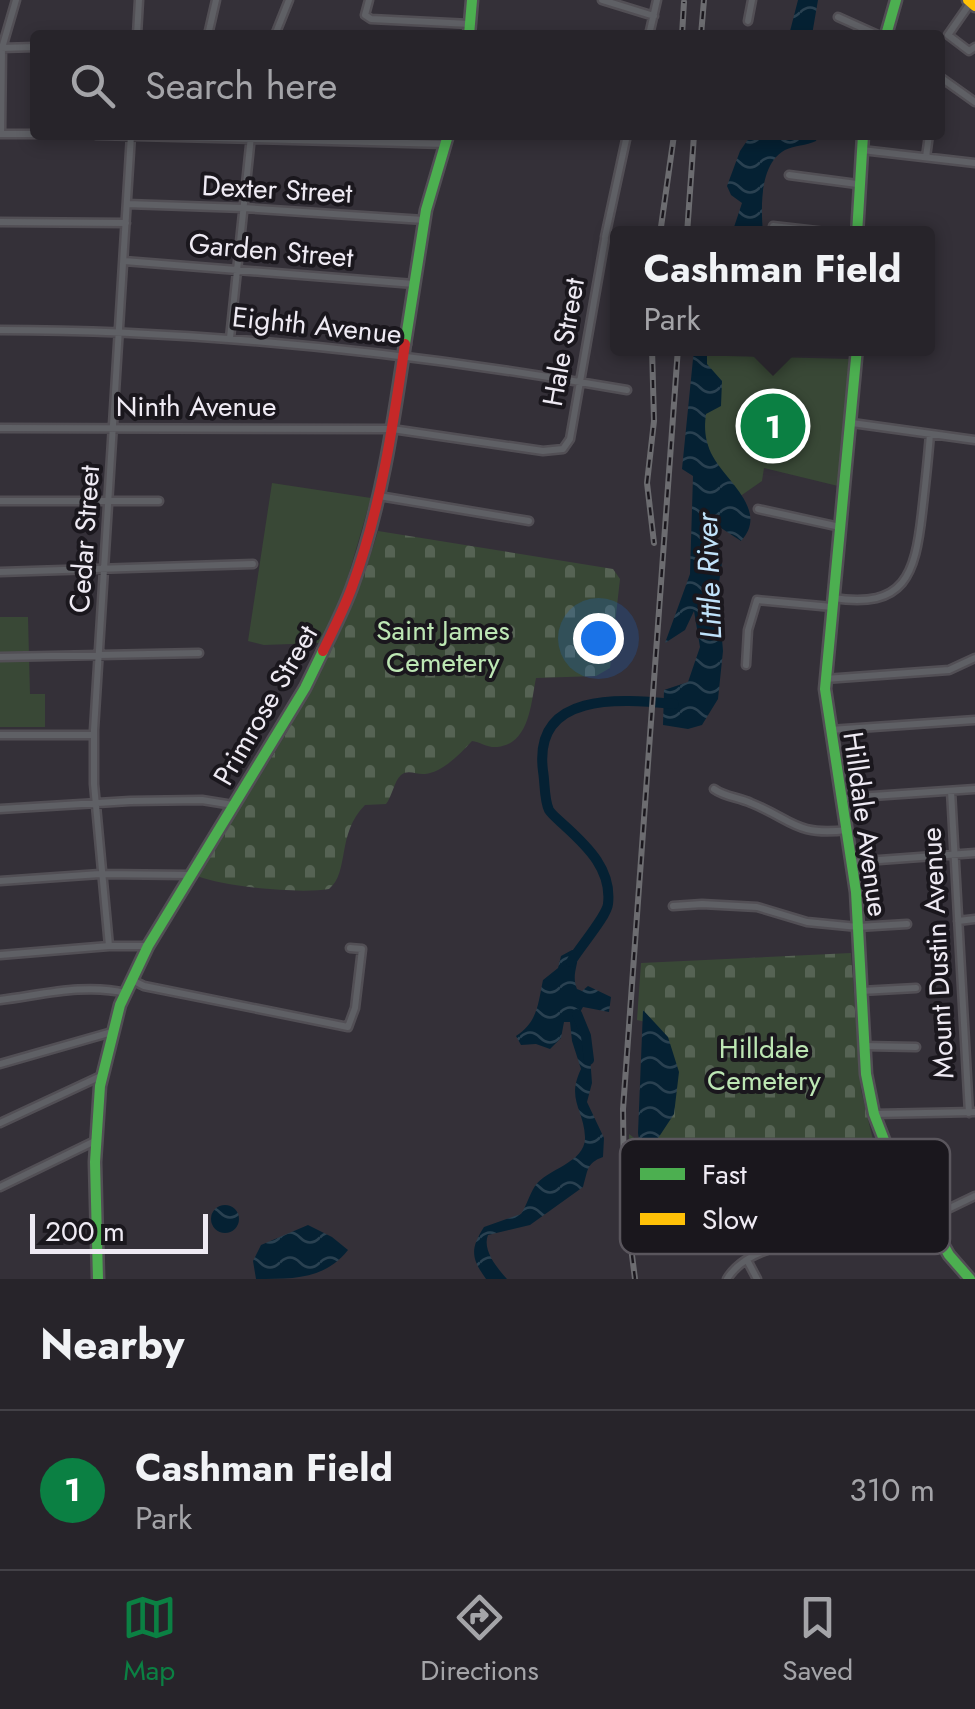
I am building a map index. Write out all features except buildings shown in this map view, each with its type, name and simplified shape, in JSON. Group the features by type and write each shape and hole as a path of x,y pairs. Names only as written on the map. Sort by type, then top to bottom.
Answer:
{"main road":[{"path":"469,30 472,0"},
{"path":"887,30 896,0"},
{"name":"Primrose Street","path":"98,1279 97,1140 101,1076 112,1032 148,946 326,650 356,576 379,496 424,220 447,140"},
{"path":"856,226 861,140"},
{"name":"Hilldale Avenue","path":"856,356 825,680 852,862 863,1046 874,1114 883,1139"},
{"name":"Hilldale Avenue","path":"948,1254 970,1279"}],"street":[{"path":"16,0 1,48 0,134 30,134"},
{"path":"137,30 140,0"},
{"path":"209,30 216,0"},
{"path":"277,30 289,0"},
{"path":"369,0 364,15 371,18 461,30"},
{"path":"602,0 654,16"},
{"path":"650,30 657,0"},
{"path":"748,21 752,0"},
{"path":"971,3 948,34 973,49"},
{"path":"838,17 867,30"},
{"path":"1,48 30,47"},
{"path":"945,81 975,102"},
{"name":"Cedar Street","path":"108,946 95,802 94,735 131,140"},
{"path":"230,338 251,140"},
{"name":"Hale Street","path":"563,450 570,439 626,140"},
{"path":"926,157 928,140"},
{"path":"860,150 975,163"},
{"path":"789,175 857,184"},
{"name":"Dexter Street","path":"127,204 424,220"},
{"path":"0,222 126,223"},
{"name":"Garden Street","path":"124,261 414,284"},
{"name":"Eighth Avenue","path":"0,330 120,330 230,338 404,357 627,390"},
{"path":"852,423 975,440"},
{"name":"Ninth Avenue","path":"0,428 392,430 563,450"},
{"path":"746,666 748,630 757,600 875,600 891,594 908,576 918,552 930,434"},
{"path":"379,496 530,521"},
{"path":"0,501 159,501"},
{"path":"758,509 840,526"},
{"path":"0,572 253,564"},
{"path":"0,657 199,653"},
{"path":"825,680 949,670 975,658"},
{"path":"830,730 975,720"},
{"path":"0,735 94,735"},
{"path":"714,788 804,831 848,830"},
{"path":"842,798 975,789"},
{"name":"Mount Dustin Avenue","path":"950,791 972,1112"},
{"path":"0,809 202,800 233,806"},
{"path":"852,862 975,853"},
{"path":"0,881 102,874 190,874"},
{"path":"674,906 757,907 808,922 858,928 908,924"},
{"path":"958,920 975,920"},
{"path":"0,955 148,946"},
{"path":"132,980 144,986 348,1027 355,1008 362,949 350,948"},
{"path":"962,986 975,984"},
{"path":"861,991 916,988"},
{"path":"0,1000 78,990 126,993"},
{"path":"0,1064 112,1032"},
{"path":"863,1046 916,1047"},
{"path":"0,1123 101,1076"},
{"path":"874,1114 972,1112"},
{"path":"0,1187 97,1140"},
{"path":"950,1211 975,1196"},
{"path":"726,1279 735,1268 758,1254"},
{"path":"747,1260 757,1279"}],"green space":[{"path":"705,356 849,359 838,486 764,468 762,481 739,497 725,481 708,447 702,390"},
{"path":"272,483 371,498 345,587 320,643 264,645 248,641"},
{"name":"Saint James Cemetery","path":"378,531 613,569 620,579 610,668 596,676 536,678 523,730 508,744 490,747 472,741 438,770 401,775 386,804 365,805 356,816 339,873 329,889 263,889 197,876 323,667"},
{"path":"0,617 28,617 30,694 45,694 45,727 0,727"},
{"name":"Hilldale Cemetery","path":"851,953 861,1090 873,1139 646,1139 646,1022 637,1020 641,963"}],"water":[{"path":"798,0 818,0 813,30 790,30"},
{"path":"748,140 816,140 785,150 770,165 764,187 763,226 734,226 742,203 727,186"},
{"path":"693,356 707,356 707,364 722,381 721,406 706,414 711,453 742,496 750,518 749,529 741,541 721,528 717,535 722,562 718,590 723,651 718,699 702,725 688,729 663,725 664,690 688,682 700,647 694,611 685,630 665,643 690,574 693,476 682,469"},
{"path":"578,951 577,989 582,991 588,986 611,997 609,1012 583,1007 579,1014 590,1056 592,1083 587,1102 604,1138 603,1157 591,1165 583,1187 530,1225 488,1235 489,1253 507,1279 486,1279 474,1253 484,1227 521,1214 540,1180 573,1159 584,1146 584,1127 575,1097 581,1069 570,1022 564,1022 561,1038 550,1049 536,1044 521,1045 516,1036 533,1018 543,980 558,968 561,956"},
{"path":"643,1010 668,1037 679,1072 674,1114 658,1139 639,1139"},
{"path":"225,1205 235,1209 239,1219 235,1229 225,1233 215,1229 211,1219 215,1209"},
{"path":"308,1225 348,1250 319,1272 256,1279 253,1261 261,1245"}],"waterway":[{"name":"Little River","path":"571,962 603,916 608,892 597,860 549,810 544,745 552,726 566,713 584,706 629,701 674,704"},
{"name":"Little River","path":"577,1014 586,1036 589,1060"}],"railway":[{"path":"701,30 704,0"},
{"path":"682,30 684,2"},
{"path":"661,226 673,140"},
{"path":"688,226 694,140"},
{"path":"652,356 654,421 647,483 654,543"},
{"path":"623,1139 677,356"},
{"path":"632,1254 635,1279"}],"traffic: fast":[{"path":"469,30 472,0"},
{"path":"887,30 896,0"},
{"path":"405,344 426,210 447,140"},
{"path":"857,226 863,140"},
{"path":"856,356 825,689 856,892 866,1074 884,1139"},
{"path":"98,1279 95,1162 100,1086 120,1005 148,946 305,688 323,651"},
{"path":"948,1254 970,1279"}],"traffic: slow":[{"path":"968,0 975,6"}],"traffic: jam":[{"path":"323,651 349,595 371,527 391,436 405,344"}],"place":[{"name":"Cashman Field","path":"773,426"}]}
